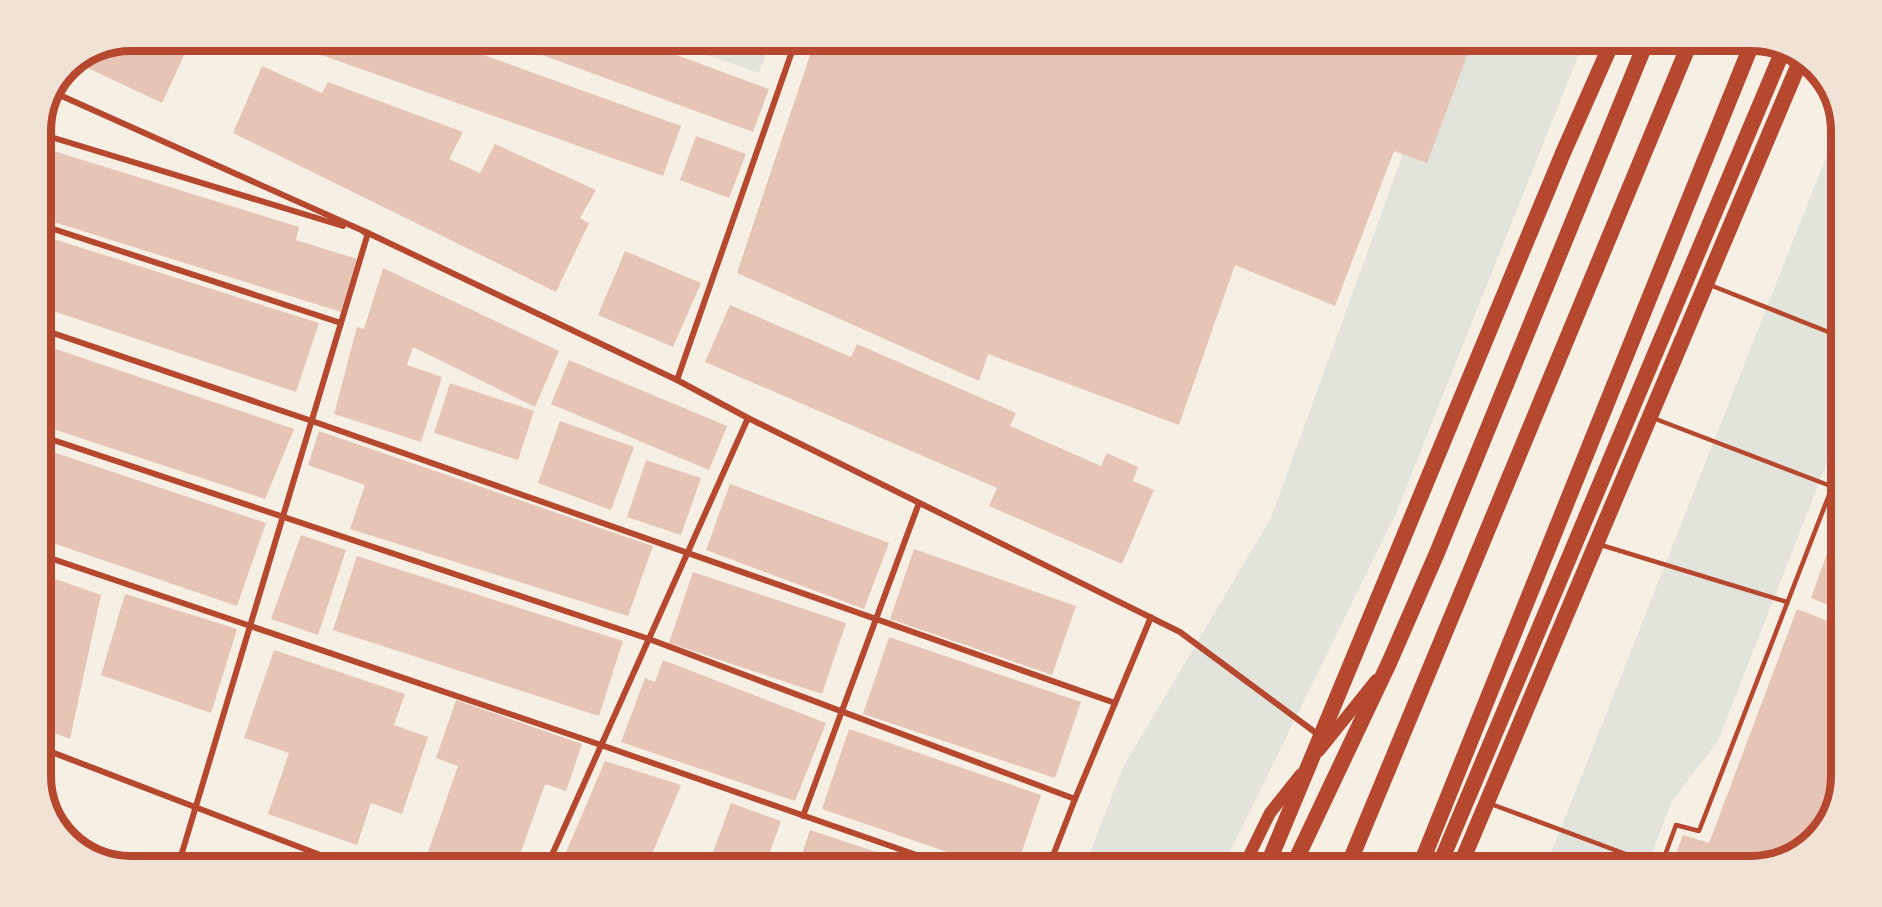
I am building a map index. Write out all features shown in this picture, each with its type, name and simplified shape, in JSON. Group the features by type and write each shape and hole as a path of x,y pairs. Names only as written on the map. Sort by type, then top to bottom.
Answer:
{"highway":[{"path":"1272,856 1563,153 1608,51"},
{"path":"1298,856 1389,663 1437,553 1642,51"},
{"path":"1353,856 1686,51"},
{"path":"1424,856 1749,51"},
{"path":"1443,856 1781,57"},
{"path":"1465,856 1798,67"}],"main road":[{"path":"1249,856 1269,813 1389,663"}],"street":[{"path":"677,380 792,51"},
{"path":"60,95 368,233 677,380 1180,632 1327,741"},
{"path":"51,137 368,233"},
{"path":"51,228 341,323"},
{"path":"181,856 368,233"},
{"path":"51,332 312,421 1115,703"},
{"path":"552,856 748,417"},
{"path":"51,439 649,639 1075,799"},
{"path":"803,816 920,503"},
{"path":"51,558 917,856"},
{"path":"1053,856 1150,617"},
{"path":"51,752 320,856"}],"lane":[{"path":"1688,277 1831,333"},
{"path":"1632,408 1831,486"},
{"path":"1663,856 1676,825 1699,831 1831,492"},
{"path":"1577,537 1787,602"},
{"path":"1468,796 1629,856"}],"shaded area":[{"path":"696,51 767,51 759,73"},
{"path":"1440,51 1580,51 1396,513 1228,856 1089,856 1123,767 1271,518"},
{"path":"1831,145 1831,453 1718,741 1672,801 1651,856 1550,856"}],"building":[{"path":"186,51 162,103 84,67 106,55 121,52"},
{"path":"310,51 473,51 681,126 663,176"},
{"path":"531,51 666,51 769,89 753,132"},
{"path":"811,51 1469,51 1427,163 1394,151 1335,306 1235,265 1179,425 988,354 979,381 737,273"},
{"path":"262,66 322,93 328,82 463,132 449,159 480,173 495,144 596,190 580,218 589,223 556,292 233,133"},
{"path":"696,136 746,154 729,198 680,180"},
{"path":"51,150 299,227 296,240 357,259 341,312 51,221"},
{"path":"51,238 319,323 296,392 51,310"},
{"path":"625,251 701,283 673,347 598,315"},
{"path":"383,268 559,351 535,407 413,347 407,365 442,377 421,442 334,414 357,327 364,329"},
{"path":"730,305 851,357 857,344 1016,413 1010,426 1101,466 1107,453 1138,467 1133,481 1154,490 1122,564 989,506 997,488 705,362"},
{"path":"51,347 294,429 265,499 51,428"},
{"path":"569,360 727,426 709,470 551,404"},
{"path":"450,383 534,411 518,460 434,433"},
{"path":"560,421 634,447 611,510 538,483"},
{"path":"319,431 653,546 628,616 350,529 365,485 308,465"},
{"path":"51,451 266,523 237,606 51,542"},
{"path":"646,460 701,478 681,535 627,517"},
{"path":"730,484 889,543 864,609 706,550"},
{"path":"301,535 346,550 318,635 271,619"},
{"path":"1831,542 1831,606 1811,598"},
{"path":"914,549 1076,606 1052,675 890,619"},
{"path":"357,556 623,641 599,716 333,630"},
{"path":"693,572 846,623 822,694 669,643"},
{"path":"51,578 101,595 70,739 51,732"},
{"path":"125,594 237,629 211,713 101,675"},
{"path":"1797,609 1831,622 1831,776 1825,806 1804,836 1786,848 1771,853 1750,856 1675,856 1683,835 1709,843"},
{"path":"889,637 1081,702 1055,778 863,714"},
{"path":"274,650 405,694 394,725 428,737 402,814 371,803 357,845 268,814 289,753 244,738"},
{"path":"663,660 826,723 795,801 621,742 645,678 655,682"},
{"path":"456,700 582,744 566,791 545,784 520,856 426,856 458,766 436,758"},
{"path":"849,729 1041,795 1020,856 959,856 822,809"},
{"path":"605,761 681,785 651,856 564,856"},
{"path":"731,803 781,821 769,856 712,856"},
{"path":"810,830 889,856 801,856"}]}
